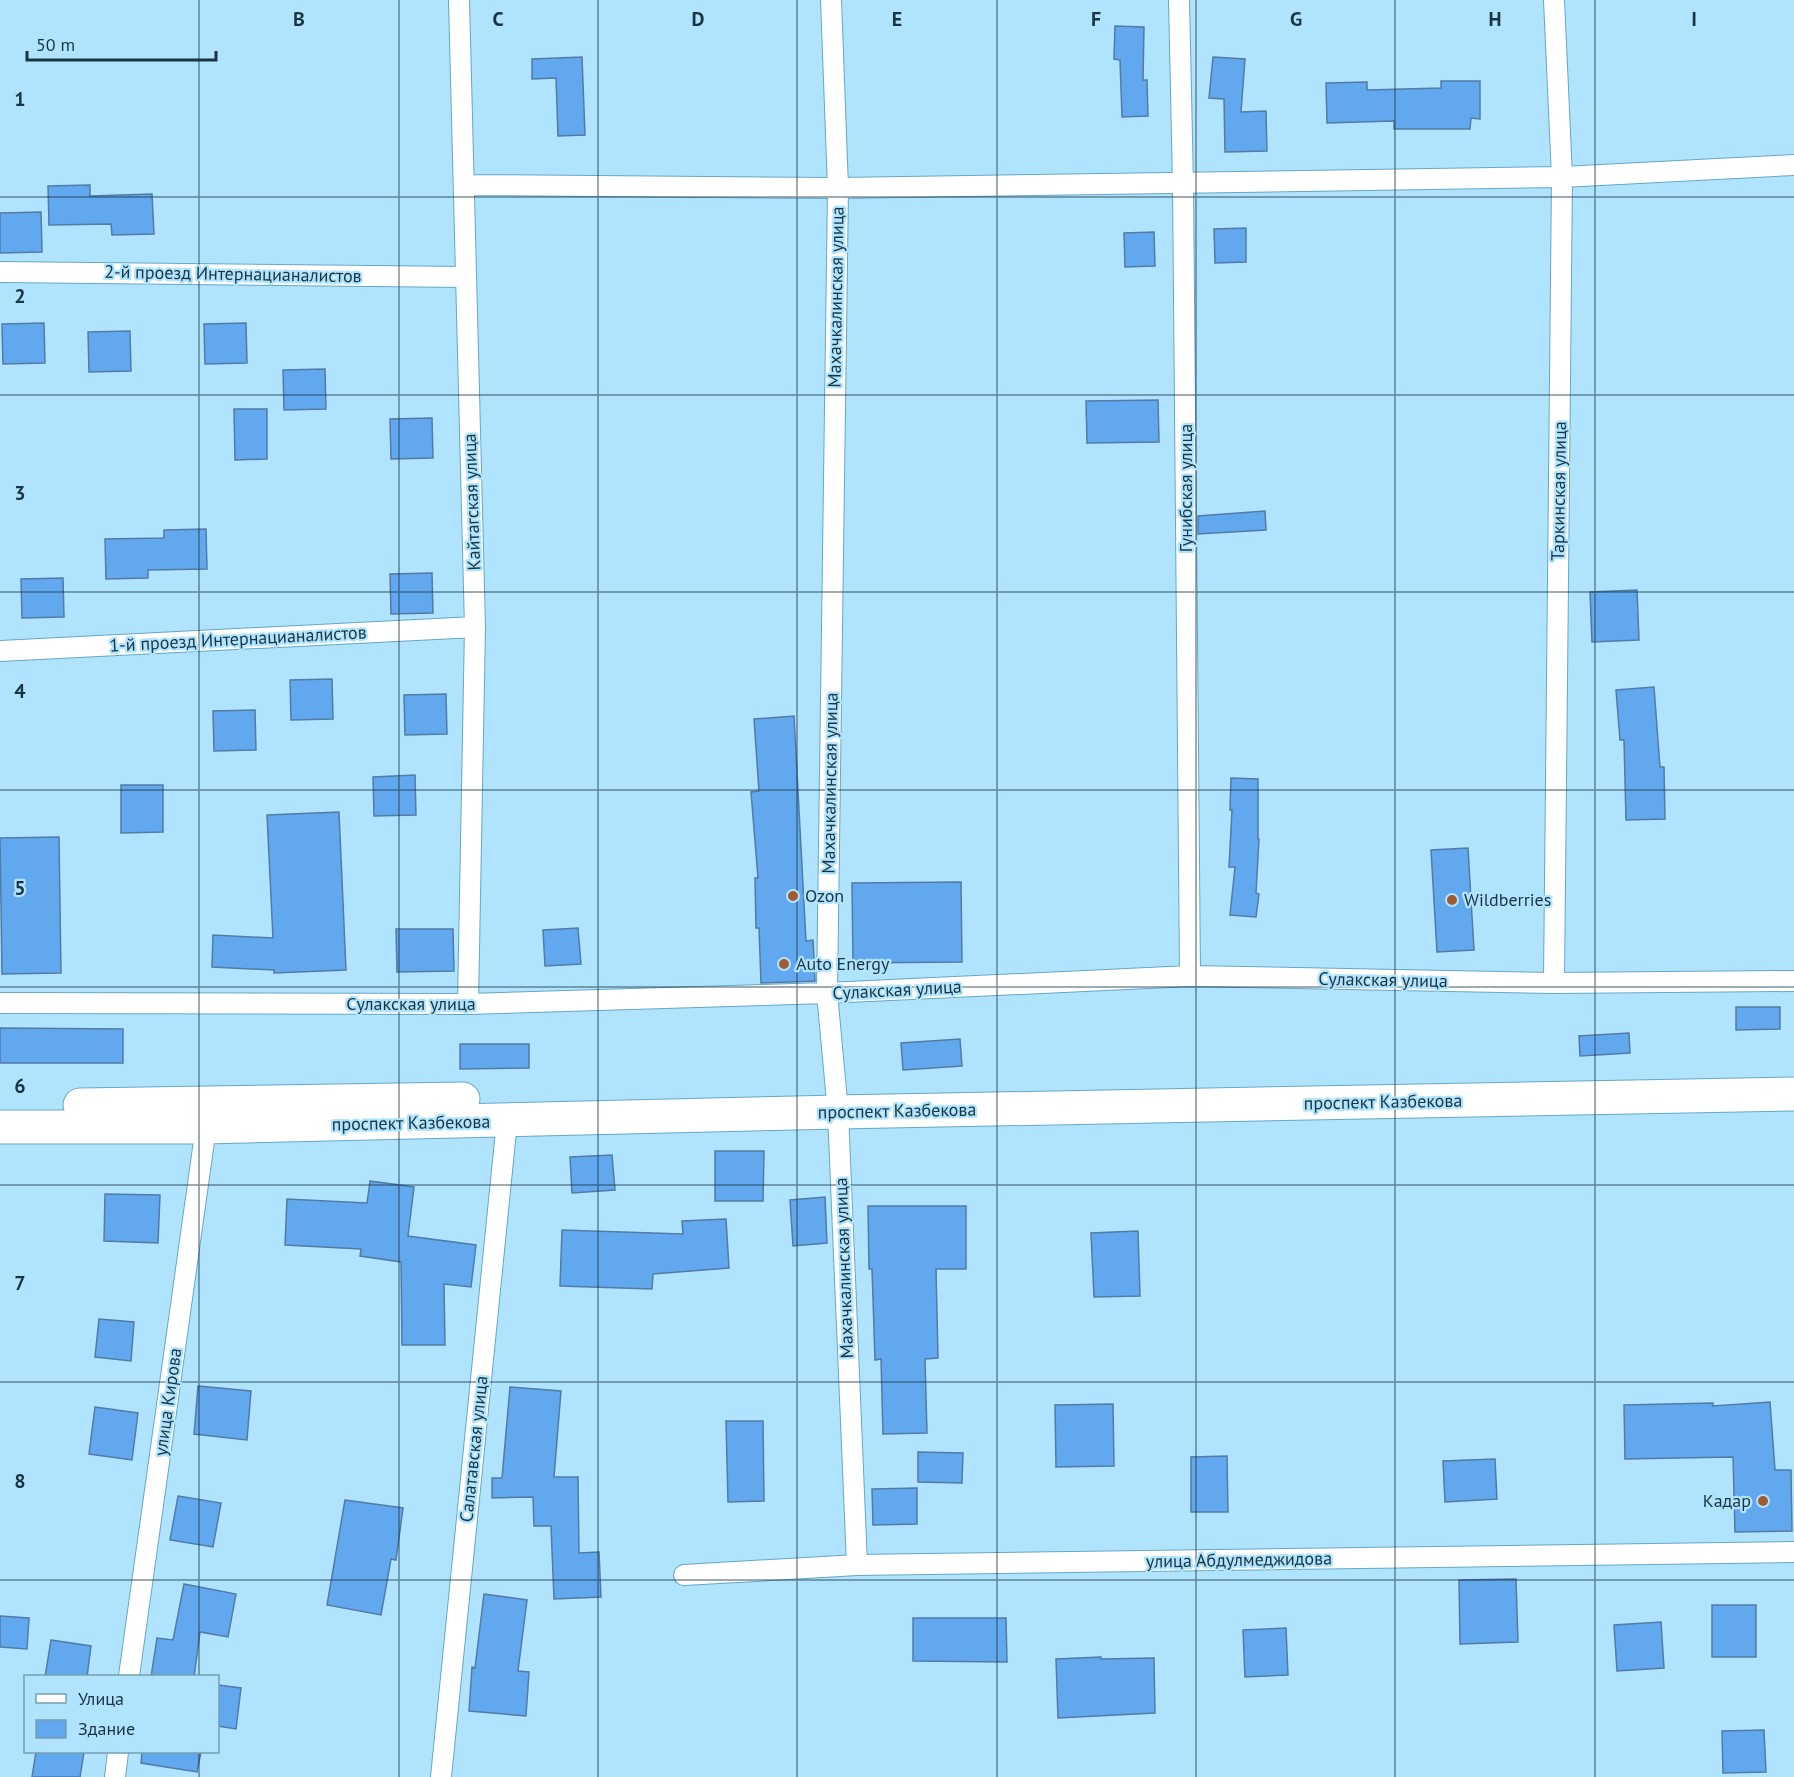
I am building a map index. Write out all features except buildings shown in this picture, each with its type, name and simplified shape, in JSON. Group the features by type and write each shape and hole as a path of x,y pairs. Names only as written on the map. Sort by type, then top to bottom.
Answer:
{"highway":[{"name":"проспект Казбекова","path":"0,1127 206,1127 507,1121 836,1102 1794,1075"},
{"name":"проспект Казбекова","path":"0,1106 1794,1094"}],"street":[{"name":"Кайтагская улица","path":"459,0 475,627 468,1004"},
{"name":"Махачкалинская улица","path":"831,0 838,188 827,993 836,1102 857,1565"},
{"name":"Гунибская улица","path":"1179,0 1183,183 1190,976"},
{"name":"Таркинская улица","path":"1554,0 1562,177 1554,983"},
{"path":"464,185 838,188 1183,183 1562,177 1794,165"},
{"name":"2-й проезд Интернацианалистов","path":"0,272 466,277"},
{"name":"1-й проезд Интернацианалистов","path":"0,651 475,627"},
{"name":"Сулакская улица","path":"0,1003 468,1004 827,993 1190,976 1554,983 1794,981"},
{"name":"Салатавская улица","path":"441,1777 507,1121"},
{"name":"улица Кирова","path":"129,1675 206,1127"},
{"name":"улица Абдулмеджидова","path":"684,1575 857,1565 1794,1552"},
{"path":"115,1777 118,1753"}],"place":[{"name":"Ozon","path":"793,896"},
{"name":"Wildberries","path":"1452,900"},
{"name":"Auto Energy","path":"784,964"},
{"name":"Кадар","path":"1763,1501"}]}
